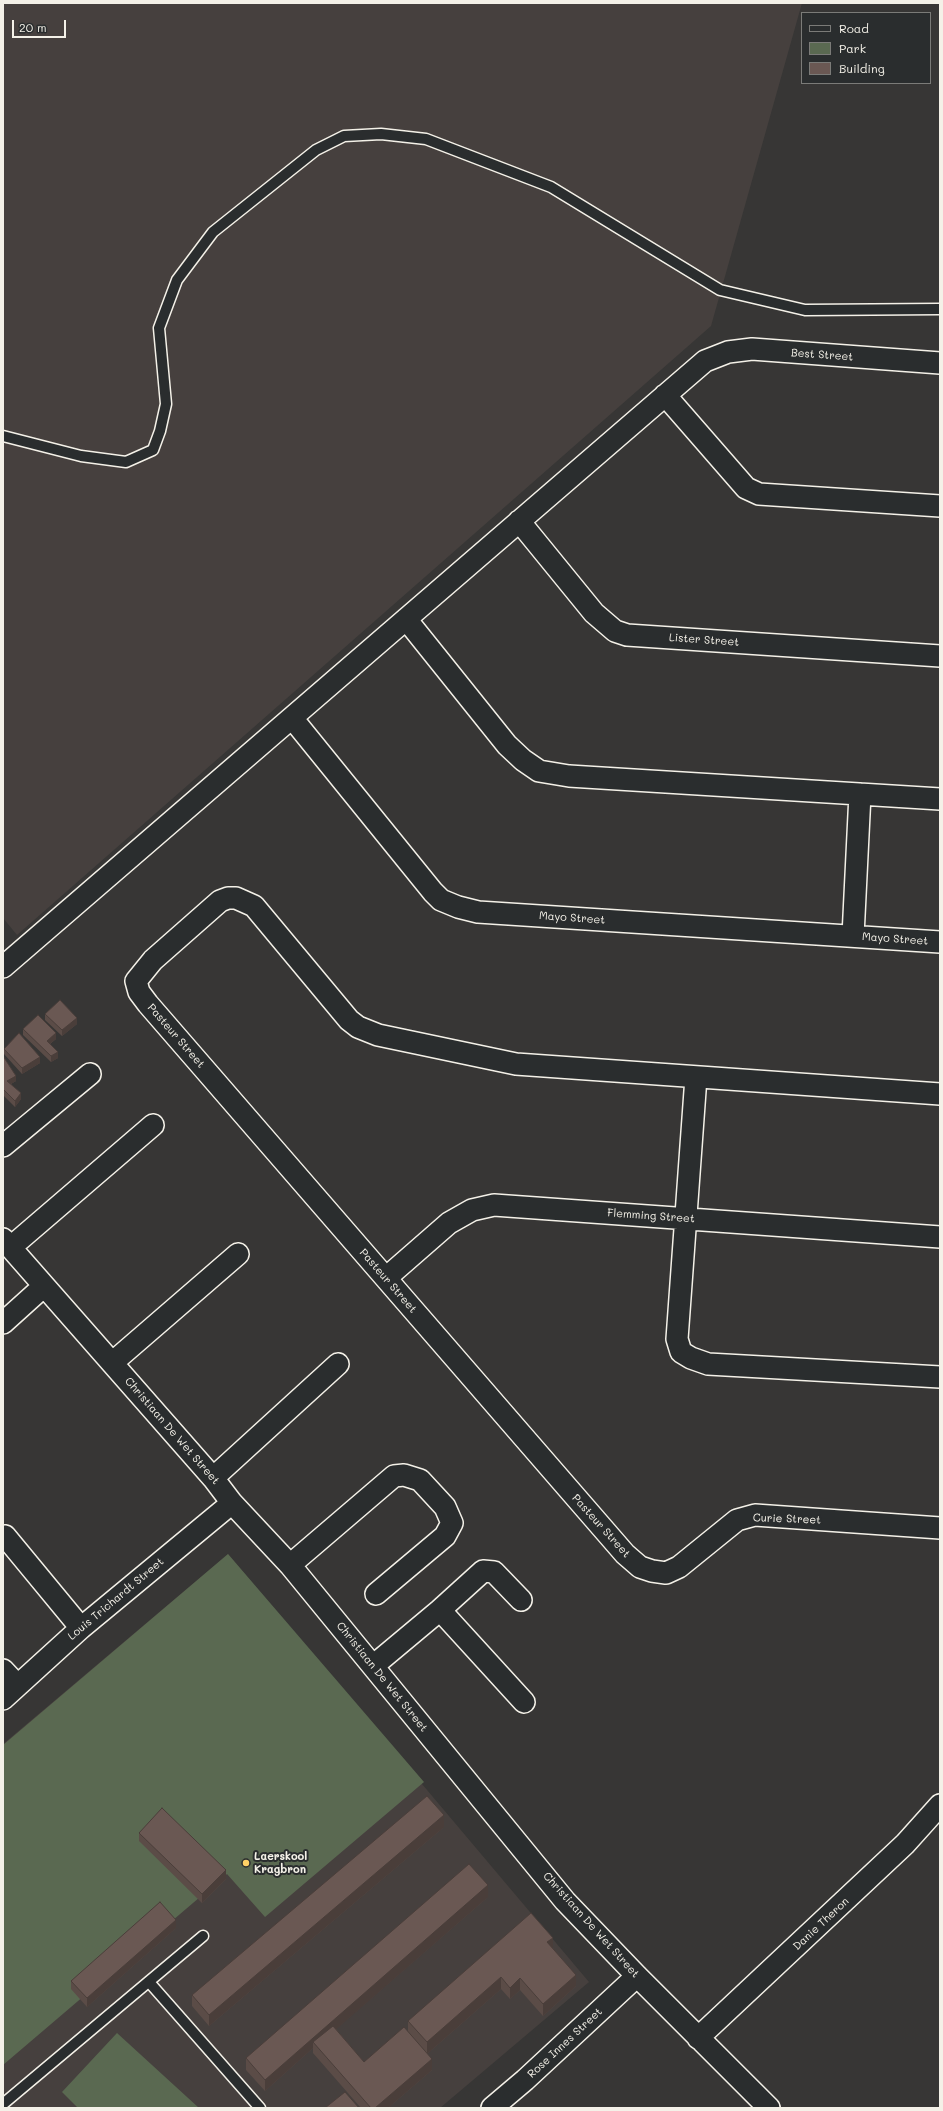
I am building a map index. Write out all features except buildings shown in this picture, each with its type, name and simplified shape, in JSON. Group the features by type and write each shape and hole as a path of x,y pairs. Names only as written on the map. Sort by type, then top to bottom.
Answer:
{"street":[{"name":"Best Street","path":"3,967 705,361 728,352 752,350 940,363"},
{"path":"665,395 746,488 759,494 940,506"},
{"name":"Lister Street","path":"519,522 599,618 615,631 627,635 940,656"},
{"path":"406,619 508,745 523,760 539,771 569,776 940,799"},
{"name":"Mayo Street","path":"292,718 433,892 441,900 458,907 478,912 940,942"},
{"path":"852,936 860,794"},
{"name":"Pasteur Street","path":"652,1571 640,1567 625,1554 148,1004 138,992 136,981 153,960 220,901 228,898 236,898 254,906 349,1020 366,1032 516,1064 696,1077"},
{"path":"3,1146 90,1074"},
{"path":"940,1094 696,1077 677,1339 680,1352 708,1364 940,1378"},
{"path":"7,1243 153,1125"},
{"name":"Flemming Street","path":"386,1278 449,1223 472,1210 494,1205 940,1237"},
{"name":"Christiaan De Wet Street","path":"7,1243 213,1478 232,1502 290,1564 565,1900 637,1976 769,2108"},
{"path":"112,1363 238,1254"},
{"path":"3,1323 44,1286"},
{"path":"213,1478 338,1364"},
{"path":"290,1564 394,1476 404,1475 420,1480 445,1507 452,1523 446,1536 376,1594"},
{"name":"Louis Trichardt Street","path":"10,1692 81,1628 232,1502"},
{"name":"Curie Street","path":"652,1571 666,1572 679,1567 737,1520 755,1515 940,1528"},
{"path":"5,1536 81,1628"},
{"path":"373,1666 440,1610 483,1571 494,1572 521,1600"},
{"path":"440,1610 524,1702"},
{"path":"3,1670 10,1692"},
{"name":"Danie Theron","path":"698,2038 905,1844 940,1805"},
{"name":"Rose Innes Street","path":"492,2108 525,2080 637,1976"}],"lane":[{"path":"3,436 81,456 126,462 153,450 160,431 166,404 159,328 177,280 213,232 316,150 344,136 381,134 426,139 552,187 720,290 805,310 940,309"},
{"path":"3,2104 203,1936"},
{"path":"149,1982 260,2108"}],"shaded area":[{"path":"3,3 802,3 711,326 17,935 3,918"},
{"name":"Laerskool Kragbron","path":"228,1554 589,1982 440,2108 3,2108 3,1744"}],"green space":[{"path":"228,1554 424,1782 265,1917 227,1874 3,2065 3,1745"},
{"path":"117,2033 199,2108 78,2108 62,2092"}],"place":[{"name":"Laerskool Kragbron","path":"246,1863"}]}
